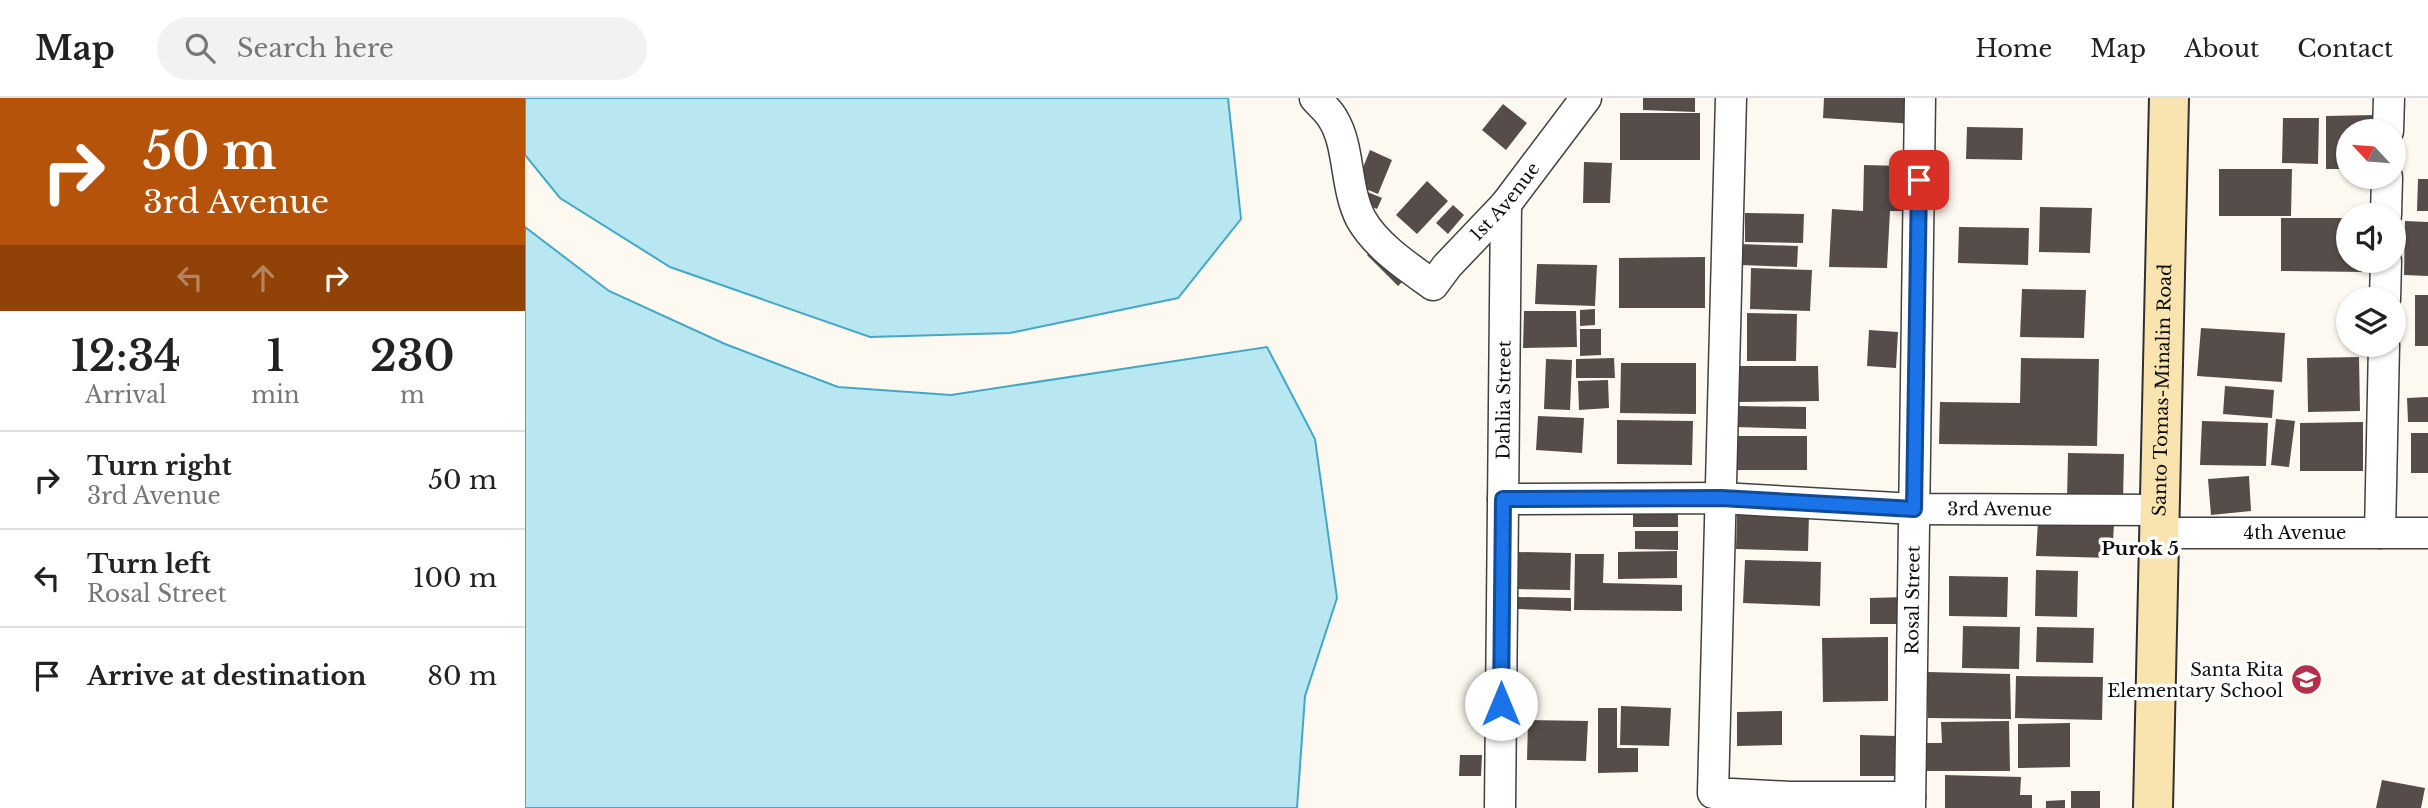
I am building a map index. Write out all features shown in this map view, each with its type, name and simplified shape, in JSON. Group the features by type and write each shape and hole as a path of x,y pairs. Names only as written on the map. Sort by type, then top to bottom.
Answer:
{"main road":[{"name":"Santo Tomas-Minalin Road","path":"2153,808 2169,98"}],"street":[{"name":"1st Avenue","path":"1315,98 1333,118 1339,133 1361,219 1379,242 1433,285 1447,266 1506,204 1586,98"},
{"path":"1731,98 1713,793 1910,802"},
{"name":"Rosal Street","path":"1910,802 1920,98"},
{"path":"2388,119 2389,98"},
{"name":"Dahlia Street","path":"1500,808 1506,204"},
{"path":"2380,533 2384,357"},
{"name":"3rd Avenue","path":"1503,499 1721,498 2161,522"},
{"name":"4th Avenue","path":"2161,522 2428,533"}],"water":[{"path":"525,98 1228,98 1241,219 1178,298 1010,333 870,337 670,267 560,198 525,155"},
{"path":"525,227 609,291 725,344 838,387 951,395 1267,347 1315,439 1337,598 1305,696 1297,808 525,808"}],"building":[{"path":"1643,98 1695,98 1695,112 1643,110"},
{"path":"1824,98 1914,98 1914,124 1823,118"},
{"path":"1503,104 1527,123 1506,150 1482,130"},
{"path":"1620,113 1700,113 1700,160 1620,160"},
{"path":"2375,115 2375,119 2336,119 2336,169 2326,169 2326,116"},
{"path":"2283,118 2319,118 2318,164 2282,163"},
{"path":"1967,127 2023,128 2022,160 1966,159"},
{"path":"1370,150 1392,160 1378,194 1356,185"},
{"path":"1584,162 1612,163 1610,203 1583,203"},
{"path":"1864,165 1904,166 1903,211 1890,211 1887,268 1829,267 1832,209 1863,211"},
{"path":"2219,169 2292,169 2291,216 2219,216"},
{"path":"2418,179 2428,179 2428,211 2417,211"},
{"path":"1427,181 1448,201 1417,234 1396,215"},
{"path":"1363,190 1382,198 1377,209 1358,201"},
{"path":"1453,205 1464,215 1448,234 1436,223"},
{"path":"2040,207 2092,208 2090,253 2039,252"},
{"path":"1745,213 1804,214 1803,243 1745,242"},
{"path":"2281,218 2336,218 2336,272 2281,271"},
{"path":"2406,221 2428,222 2428,276 2404,275"},
{"path":"1959,227 2029,228 2028,265 1958,263"},
{"path":"1379,243 1410,274 1398,286 1367,255"},
{"path":"1740,244 1798,246 1797,267 1740,265"},
{"path":"1705,257 1705,308 1619,308 1619,258"},
{"path":"1537,264 1597,265 1595,306 1535,304"},
{"path":"1751,268 1812,270 1810,311 1750,309"},
{"path":"2022,289 2086,290 2084,338 2020,337"},
{"path":"2415,295 2428,295 2428,346 2415,346"},
{"path":"1595,309 1595,325 1580,326 1580,310"},
{"path":"1524,311 1576,311 1577,347 1523,348"},
{"path":"1747,313 1797,314 1796,361 1747,361"},
{"path":"2201,328 2285,333 2282,382 2197,376"},
{"path":"1580,329 1601,329 1601,355 1580,356"},
{"path":"1869,330 1898,332 1896,368 1867,366"},
{"path":"2359,357 2360,411 2308,412 2307,358"},
{"path":"1614,358 1615,378 1576,378 1576,359"},
{"path":"2021,358 2099,359 2097,446 1939,444 1940,402 2020,403"},
{"path":"1546,359 1572,360 1570,410 1544,409"},
{"path":"1621,363 1696,363 1696,414 1620,413"},
{"path":"1737,366 1818,366 1819,401 1737,402"},
{"path":"1608,380 1609,408 1579,410 1578,381"},
{"path":"2225,386 2274,390 2272,418 2223,414"},
{"path":"2428,397 2428,422 2408,422 2407,398"},
{"path":"1736,406 1806,407 1806,429 1735,427"},
{"path":"1538,416 1584,418 1582,453 1536,450"},
{"path":"2276,419 2295,421 2289,467 2271,465"},
{"path":"1617,420 1693,421 1692,465 1617,464"},
{"path":"2202,421 2268,423 2266,466 2200,465"},
{"path":"2363,422 2363,471 2300,471 2300,423"},
{"path":"2411,433 2428,433 2428,473 2411,473"},
{"path":"1737,436 1807,436 1807,470 1737,470"},
{"path":"2068,453 2124,454 2123,502 2067,501"},
{"path":"2249,476 2251,511 2211,515 2208,479"},
{"path":"1633,510 1678,510 1678,527 1633,527"},
{"path":"1737,512 1809,514 1808,551 1736,549"},
{"path":"2038,521 2114,524 2112,558 2036,556"},
{"path":"1635,531 1678,531 1678,550 1635,549"},
{"path":"1677,551 1677,578 1618,579 1618,552"},
{"path":"1518,552 1571,553 1570,590 1516,589"},
{"path":"1575,554 1604,554 1603,583 1682,585 1682,611 1574,610"},
{"path":"1745,560 1821,562 1820,606 1743,603"},
{"path":"2036,570 2078,571 2077,617 2035,616"},
{"path":"1949,576 2008,577 2007,617 1949,616"},
{"path":"1518,597 1571,598 1571,611 1518,609"},
{"path":"1908,597 1909,624 1870,624 1870,598"},
{"path":"1963,626 2020,627 2019,669 1962,668"},
{"path":"2037,627 2094,628 2093,663 2036,662"},
{"path":"1888,637 1888,701 1823,702 1822,638"},
{"path":"1928,672 2010,674 2011,719 1928,718"},
{"path":"2016,676 2103,677 2102,720 2015,718"},
{"path":"1621,706 1671,708 1669,746 1620,745"},
{"path":"1598,708 1617,708 1617,748 1638,748 1638,772 1598,773"},
{"path":"1782,711 1782,745 1737,746 1737,712"},
{"path":"1528,720 1588,721 1586,761 1527,760"},
{"path":"2009,721 2010,771 1926,771 1926,743 1942,743 1941,722"},
{"path":"2070,723 2070,767 2018,768 2018,724"},
{"path":"1860,735 1896,736 1895,776 1860,776"},
{"path":"1460,755 1482,755 1481,776 1459,776"},
{"path":"1945,775 2021,777 2020,795 2032,795 2032,808 1945,808"},
{"path":"2382,780 2425,788 2421,808 2376,808"},
{"path":"2071,791 2100,791 2100,808 2071,808"},
{"path":"2065,800 2065,808 2046,808 2046,801"}],"place":[{"name":"Santa Rita Elementary School","path":"2306,680"}],"district":[{"name":"Purok 5","path":"2140,548"}],"route":[{"path":"1501,704 1503,499 1721,498 1914,509 1919,180"}]}
